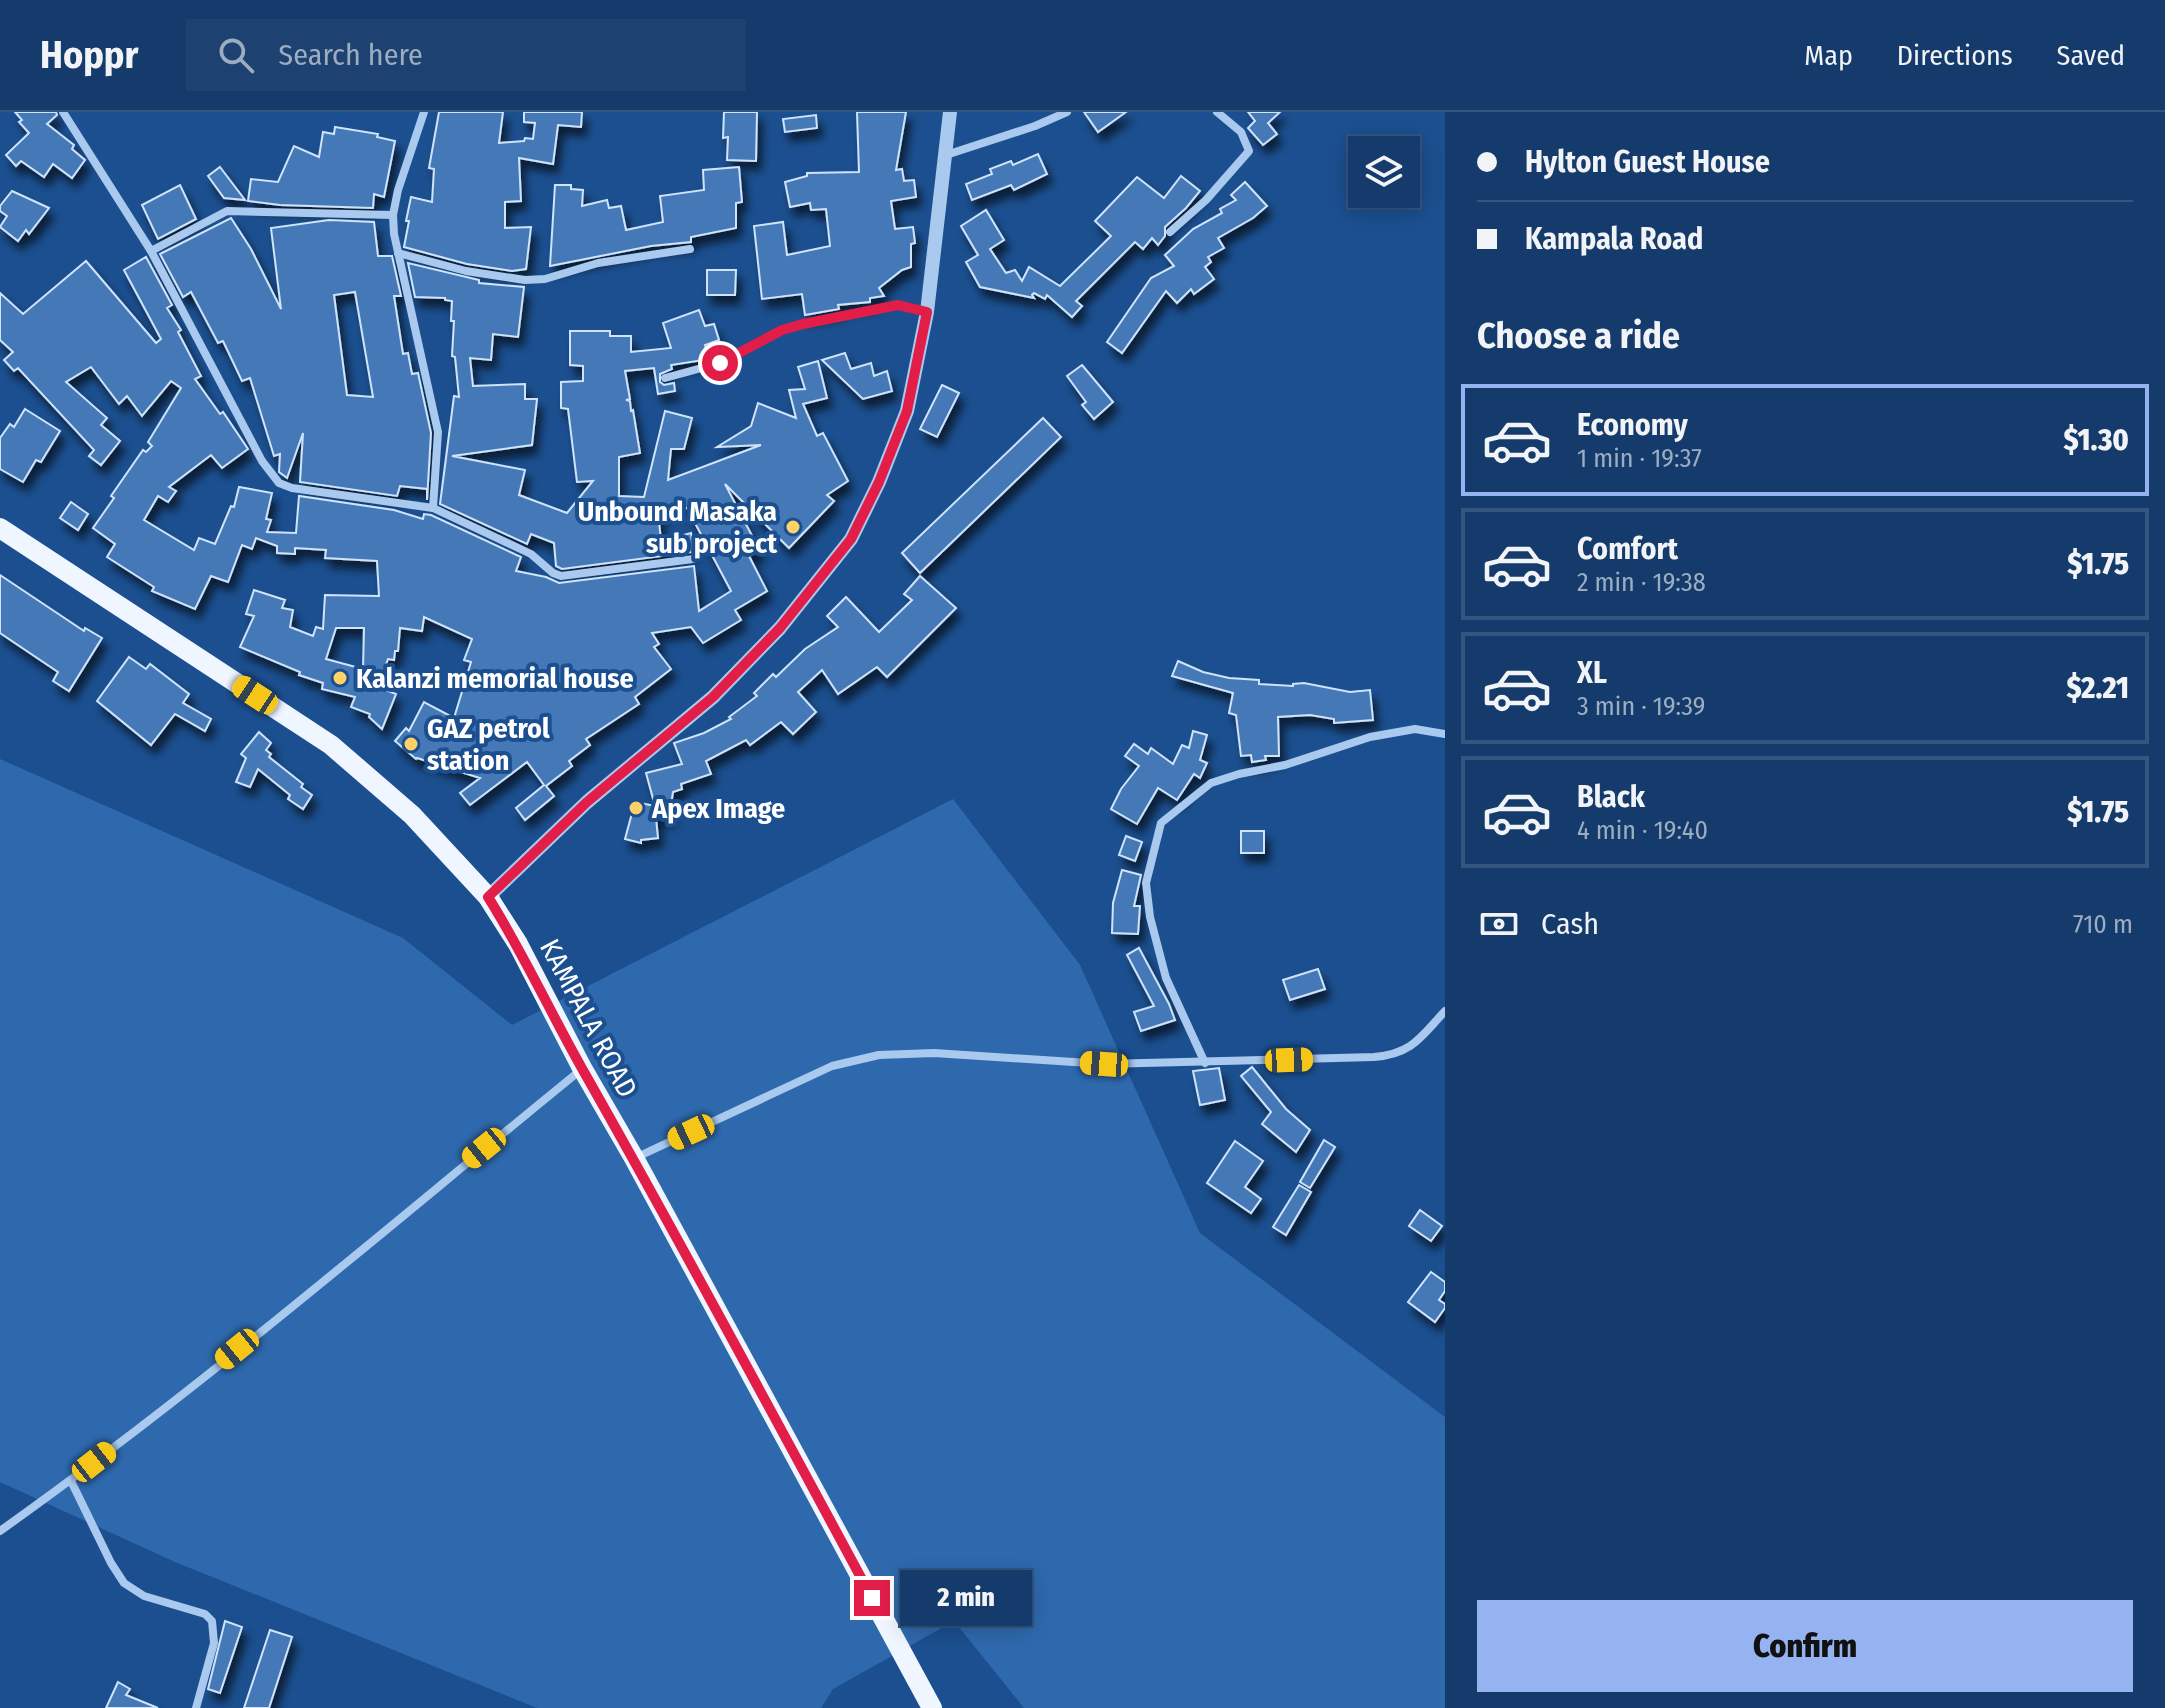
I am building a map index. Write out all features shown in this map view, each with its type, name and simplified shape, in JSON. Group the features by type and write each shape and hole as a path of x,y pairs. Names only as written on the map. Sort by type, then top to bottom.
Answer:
{"main road":[{"name":"KAMPALA ROAD","path":"0,528 331,745 412,815 488,897 518,944 582,1068 634,1158 932,1708"}],"street":[{"path":"63,112 151,251 262,461 279,483 292,488 433,508 531,554 561,576 693,559"},
{"path":"424,112 393,215 398,253 438,432 433,508"},
{"path":"488,897 587,802 713,697 780,628 851,539 879,482 907,411 927,312 950,112"},
{"path":"945,155 1035,126 1067,112"},
{"path":"1170,232 1206,200 1249,151 1241,132 1217,112"},
{"path":"151,251 227,211 393,215"},
{"path":"398,253 466,271 525,280 545,279 598,263 690,249"},
{"path":"665,378 720,363 782,330 803,324 898,305 927,312"},
{"path":"1205,1063 1166,978 1150,917 1146,883 1161,823 1211,783 1225,778 1285,765 1370,737 1415,729 1445,734"},
{"path":"634,1158 832,1066 879,1055 934,1053 1104,1064 1394,1055 1415,1043 1445,1011"},
{"path":"0,1531 71,1481 582,1068"},
{"path":"71,1481 124,1583 144,1596 205,1614 212,1621 214,1643 196,1708"}],"shaded area":[{"path":"0,759 403,938 512,1025 953,799 1080,965 1200,1233 1445,1417 1445,1708 1024,1708 954,1621 833,1689 821,1708 537,1708 175,1562 0,1482"}],"building":[{"path":"15,112 56,112 57,115 47,124 74,145 72,149 85,160 72,178 53,164 44,177 21,161 16,166 6,155 29,133"},
{"path":"439,112 503,112 499,143 533,139 535,123 524,122 524,112 582,112 581,127 558,125 553,164 519,158 521,201 505,202 505,228 531,227 526,269 512,271 467,264 404,247 411,197 432,202 434,169 429,168"},
{"path":"724,112 757,112 756,161 727,160 728,137 723,138"},
{"path":"857,112 906,112 896,170 902,169 904,181 914,180 916,197 891,201 895,229 913,227 915,243 911,244 911,267 902,270 879,288 884,296 870,298 870,302 838,305 839,309 805,315 802,294 762,299 754,226 783,222 787,255 830,246 826,209 811,210 810,203 790,207 785,182 807,176 807,173 859,172"},
{"path":"1084,112 1126,112 1098,132"},
{"path":"1248,112 1280,112 1268,123 1277,134 1263,145 1248,128 1255,121"},
{"path":"816,115 817,128 785,132 783,119"},
{"path":"335,127 378,134 377,137 395,141 384,197 374,194 373,208 248,201 251,179 278,182 294,146 319,157 323,132 334,134"},
{"path":"1038,154 1047,174 1014,190 1011,185 972,200 966,184 992,174 990,169 1011,161 1013,165"},
{"path":"220,167 245,200 224,198 208,176"},
{"path":"739,167 742,202 736,203 736,228 691,237 691,242 651,246 550,266 555,185 571,185 571,189 583,190 582,206 607,200 609,208 621,206 626,230 663,222 660,196 704,190 703,170"},
{"path":"1181,176 1200,191 1165,227 1165,236 1158,245 1152,238 1143,249 1135,242 1076,301 1082,306 1072,317 1047,295 1045,299 1034,293 1034,298 980,287 966,262 978,255 961,226 986,210 1004,240 990,249 1006,273 1015,270 1022,281 1029,267 1060,286 1111,236 1095,221 1137,177 1164,198"},
{"path":"1245,182 1267,206 1218,238 1224,248 1208,257 1211,262 1205,267 1214,279 1194,294 1191,289 1177,303 1166,291 1122,353 1107,342 1151,278 1174,266 1165,255 1193,229 1222,213 1220,209 1236,200 1231,195"},
{"path":"180,185 196,219 158,239 142,205"},
{"path":"12,191 49,208 29,234 26,230 18,241 0,227 7,216 0,211 0,206"},
{"path":"231,218 251,249 281,309 271,228 329,220 374,222 378,256 392,256 401,296 394,296 403,354 408,353 412,374 418,373 431,433 427,500 427,489 400,486 397,496 300,482 303,433 287,478 279,472 280,454 274,456 250,378 242,381 223,341 218,343 191,292 183,297 160,254","holes":["355,292 373,397 347,395 334,295"]},
{"path":"146,257 172,305 167,308 181,330 178,332 201,376 195,379 220,414 223,412 248,449 222,468 211,455 169,487 176,491 168,502 158,496 144,520 194,550 199,538 215,544 231,506 234,507 239,487 272,493 266,519 271,520 267,532 296,533 299,496 394,510 423,519 424,514 431,515 521,557 516,571 559,583 694,566 699,611 731,591 687,508 658,511 661,541 691,533 693,552 562,569 556,566 554,543 531,534 527,544 440,504 454,396 459,397 455,357 452,356 452,301 415,297 408,263 479,280 479,283 524,287 518,337 493,334 491,360 470,358 473,386 525,384 525,399 537,399 532,445 452,456 525,470 519,495 567,513 593,481 577,482 568,409 561,408 561,382 583,381 583,366 570,365 570,331 610,331 610,336 631,336 631,352 671,348 663,323 699,310 705,326 714,324 719,340 705,345 710,359 671,365 672,369 660,374 660,382 664,385 674,383 675,391 658,394 654,368 625,371 630,399 626,400 630,401 633,410 640,453 619,457 619,496 644,497 665,411 692,418 684,449 671,449 668,480 761,445 717,447 751,426 758,403 796,418 789,390 805,389 798,367 818,361 827,398 803,404 817,436 823,433 848,481 827,495 834,501 789,548 725,484 760,551 749,556 767,591 735,610 741,620 703,643 691,627 652,633 659,644 654,647 671,669 635,697 639,704 586,739 590,745 569,761 572,766 546,786 554,796 525,820 516,808 544,785 527,762 470,805 460,793 480,778 416,759 395,741 406,728 409,731 424,702 454,718 471,662 464,660 472,639 424,617 422,631 400,628 398,651 395,651 394,660 388,659 378,687 396,694 382,729 369,717 370,714 351,707 355,697 322,689 323,683 240,647 254,616 246,614 254,590 285,600 282,608 293,610 290,627 313,636 316,627 323,629 325,595 379,596 377,561 325,558 326,550 295,548 295,554 277,553 277,546 256,538 252,549 242,545 228,582 211,576 195,609 152,591 154,587 107,557 115,544 93,528 143,450 146,452 152,446 148,442 181,388 171,381 142,416 127,396 119,404 91,367 66,382 107,418 101,425 120,441 101,465 89,456 94,450 18,368 14,371 4,360 13,352 0,340 0,293 23,314 86,261 156,343 161,339 124,270","holes":["336,628 364,628 363,669 326,659"]},
{"path":"707,270 736,270 735,295 707,295"},
{"path":"845,353 851,369 871,363 874,376 887,371 892,391 863,399 822,360"},
{"path":"1082,365 1113,402 1094,419 1082,405 1086,402 1067,376"},
{"path":"942,385 959,393 937,437 920,429"},
{"path":"25,409 60,431 41,462 36,460 23,482 0,469 0,438 10,424 14,427"},
{"path":"1043,418 1061,437 920,573 902,553"},
{"path":"71,502 88,514 78,530 60,518"},
{"path":"0,575 84,631 85,628 102,638 69,691 53,681 58,672 0,633"},
{"path":"920,576 956,608 887,677 877,667 838,694 822,670 798,692 816,712 793,734 781,722 750,745 746,740 706,761 711,774 681,784 682,789 673,792 669,818 657,816 655,808 658,838 641,840 641,843 625,839 635,802 655,806 646,773 682,764 674,743 704,733 731,719 729,717 757,696 754,693 773,674 776,677 805,649 838,627 827,616 846,597 879,632 912,600 904,594"},
{"path":"129,657 146,669 150,664 189,694 183,703 211,719 205,731 175,714 151,745 97,701"},
{"path":"1178,661 1203,672 1259,680 1259,684 1293,686 1304,683 1350,692 1370,690 1373,720 1334,723 1334,719 1310,715 1278,717 1279,756 1265,756 1266,760 1252,762 1251,755 1241,756 1236,715 1229,713 1233,693 1172,676"},
{"path":"1193,731 1207,735 1200,760 1207,763 1200,778 1194,774 1177,800 1158,788 1137,824 1111,809 1121,789 1139,766 1125,756 1134,744 1148,754 1151,748 1173,764 1182,745 1189,748"},
{"path":"259,732 271,743 266,750 271,754 269,757 312,795 303,809 288,799 290,795 258,769 250,787 236,782 246,758 241,754"},
{"path":"1241,831 1264,831 1264,853 1241,853"},
{"path":"1126,836 1142,842 1135,861 1119,855"},
{"path":"1122,870 1141,875 1134,906 1140,906 1138,934 1112,933 1113,903"},
{"path":"1139,948 1175,1020 1141,1031 1134,1012 1154,1006 1127,955"},
{"path":"1318,969 1325,989 1290,1000 1283,980"},
{"path":"1252,1067 1286,1109 1310,1130 1296,1152 1262,1124 1271,1112 1241,1076"},
{"path":"1219,1068 1225,1100 1200,1105 1193,1071"},
{"path":"1324,1140 1335,1147 1310,1188 1300,1182"},
{"path":"1235,1141 1263,1161 1245,1187 1261,1199 1251,1213 1207,1183"},
{"path":"1299,1185 1311,1192 1286,1235 1273,1227"},
{"path":"1420,1210 1442,1226 1431,1241 1409,1226"},
{"path":"1431,1272 1445,1282 1445,1291 1439,1300 1445,1308 1435,1322 1408,1302"},
{"path":"225,1621 242,1627 220,1693 208,1689"},
{"path":"270,1630 292,1637 269,1708 244,1708"},
{"path":"118,1682 130,1689 126,1695 158,1708 106,1708"}],"place":[{"name":"Unbound Masaka sub project","path":"793,527"},
{"name":"Kalanzi memorial house","path":"340,678"},
{"name":"GAZ petrol station","path":"411,744"},
{"name":"Apex Image","path":"636,808"}],"route":[{"path":"720,363 782,330 803,324 898,305 927,312 907,411 879,482 851,539 780,628 713,697 587,802 488,897 518,944 582,1068 634,1158 872,1598"}]}
